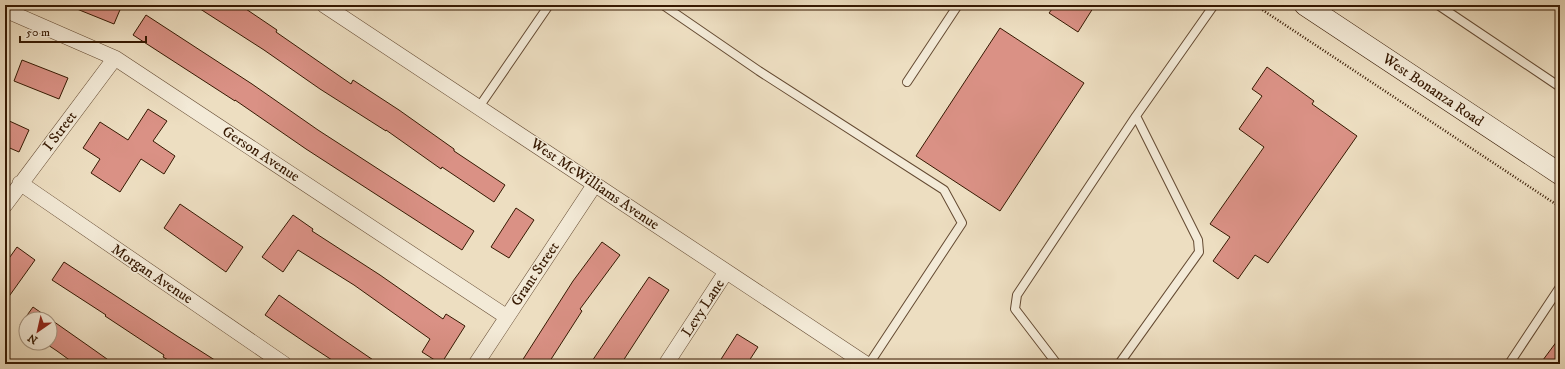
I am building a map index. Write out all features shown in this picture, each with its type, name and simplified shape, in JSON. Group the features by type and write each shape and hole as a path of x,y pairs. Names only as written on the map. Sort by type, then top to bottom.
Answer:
{"main road":[{"name":"West Bonanza Road","path":"1305,5 1560,174"}],"street":[{"name":"West McWilliams Avenue","path":"324,5 866,364"},
{"name":"Gerson Avenue","path":"5,10 115,58 507,317"},
{"name":"I Street","path":"5,205 115,58"},
{"name":"Morgan Avenue","path":"20,183 284,364"},
{"name":"Grant Street","path":"476,364 595,184"},
{"name":"Levy Lane","path":"666,364 726,272"}],"lane":[{"path":"479,107 549,5"},
{"path":"663,5 759,71 944,190 962,223 869,364"},
{"path":"907,82 958,5"},
{"path":"1057,364 1015,309 1017,295 1136,116 1214,5"},
{"path":"1438,5 1560,88"},
{"path":"1119,364 1199,252 1198,240 1136,116"},
{"path":"1509,364 1560,287"}],"path":[{"path":"1255,5 1560,207"}],"building":[{"path":"67,5 122,5 114,24"},
{"path":"194,5 240,5 351,84 353,80 399,110 454,149 454,151 505,185 494,202 442,167 441,169 386,130 320,89 264,50"},
{"path":"1055,5 1095,5 1078,32 1049,13"},
{"path":"146,15 252,84 318,130 474,231 462,250 306,149 235,100 133,35"},
{"path":"1000,28 1084,83 1000,211 916,156"},
{"path":"22,60 68,78 59,99 14,81"},
{"path":"1267,67 1314,101 1312,104 1357,136 1268,263 1255,255 1238,279 1213,261 1230,237 1210,224 1264,147 1239,129 1262,96 1252,89"},
{"path":"148,109 167,121 153,141 175,156 164,174 141,159 120,192 91,173 100,159 83,148 100,122 128,140"},
{"path":"5,119 29,130 19,152 5,146"},
{"path":"180,204 243,247 226,272 164,228"},
{"path":"516,208 534,220 509,258 491,247"},
{"path":"293,215 313,229 312,231 380,275 443,319 446,314 465,326 441,364 422,352 430,339 354,285 298,250 283,272 262,257"},
{"path":"602,242 620,255 580,309 582,311 548,364 520,364 573,281"},
{"path":"17,247 35,260 5,302 5,264"},
{"path":"64,262 221,364 175,364 163,357 164,355 52,280"},
{"path":"649,277 669,290 621,364 590,364"},
{"path":"279,295 379,364 338,364 265,315"},
{"path":"33,307 39,311 30,311"},
{"path":"58,325 114,364 75,364 57,351"},
{"path":"737,334 758,347 747,364 718,364"},
{"path":"1560,337 1560,364 1540,364"}]}
